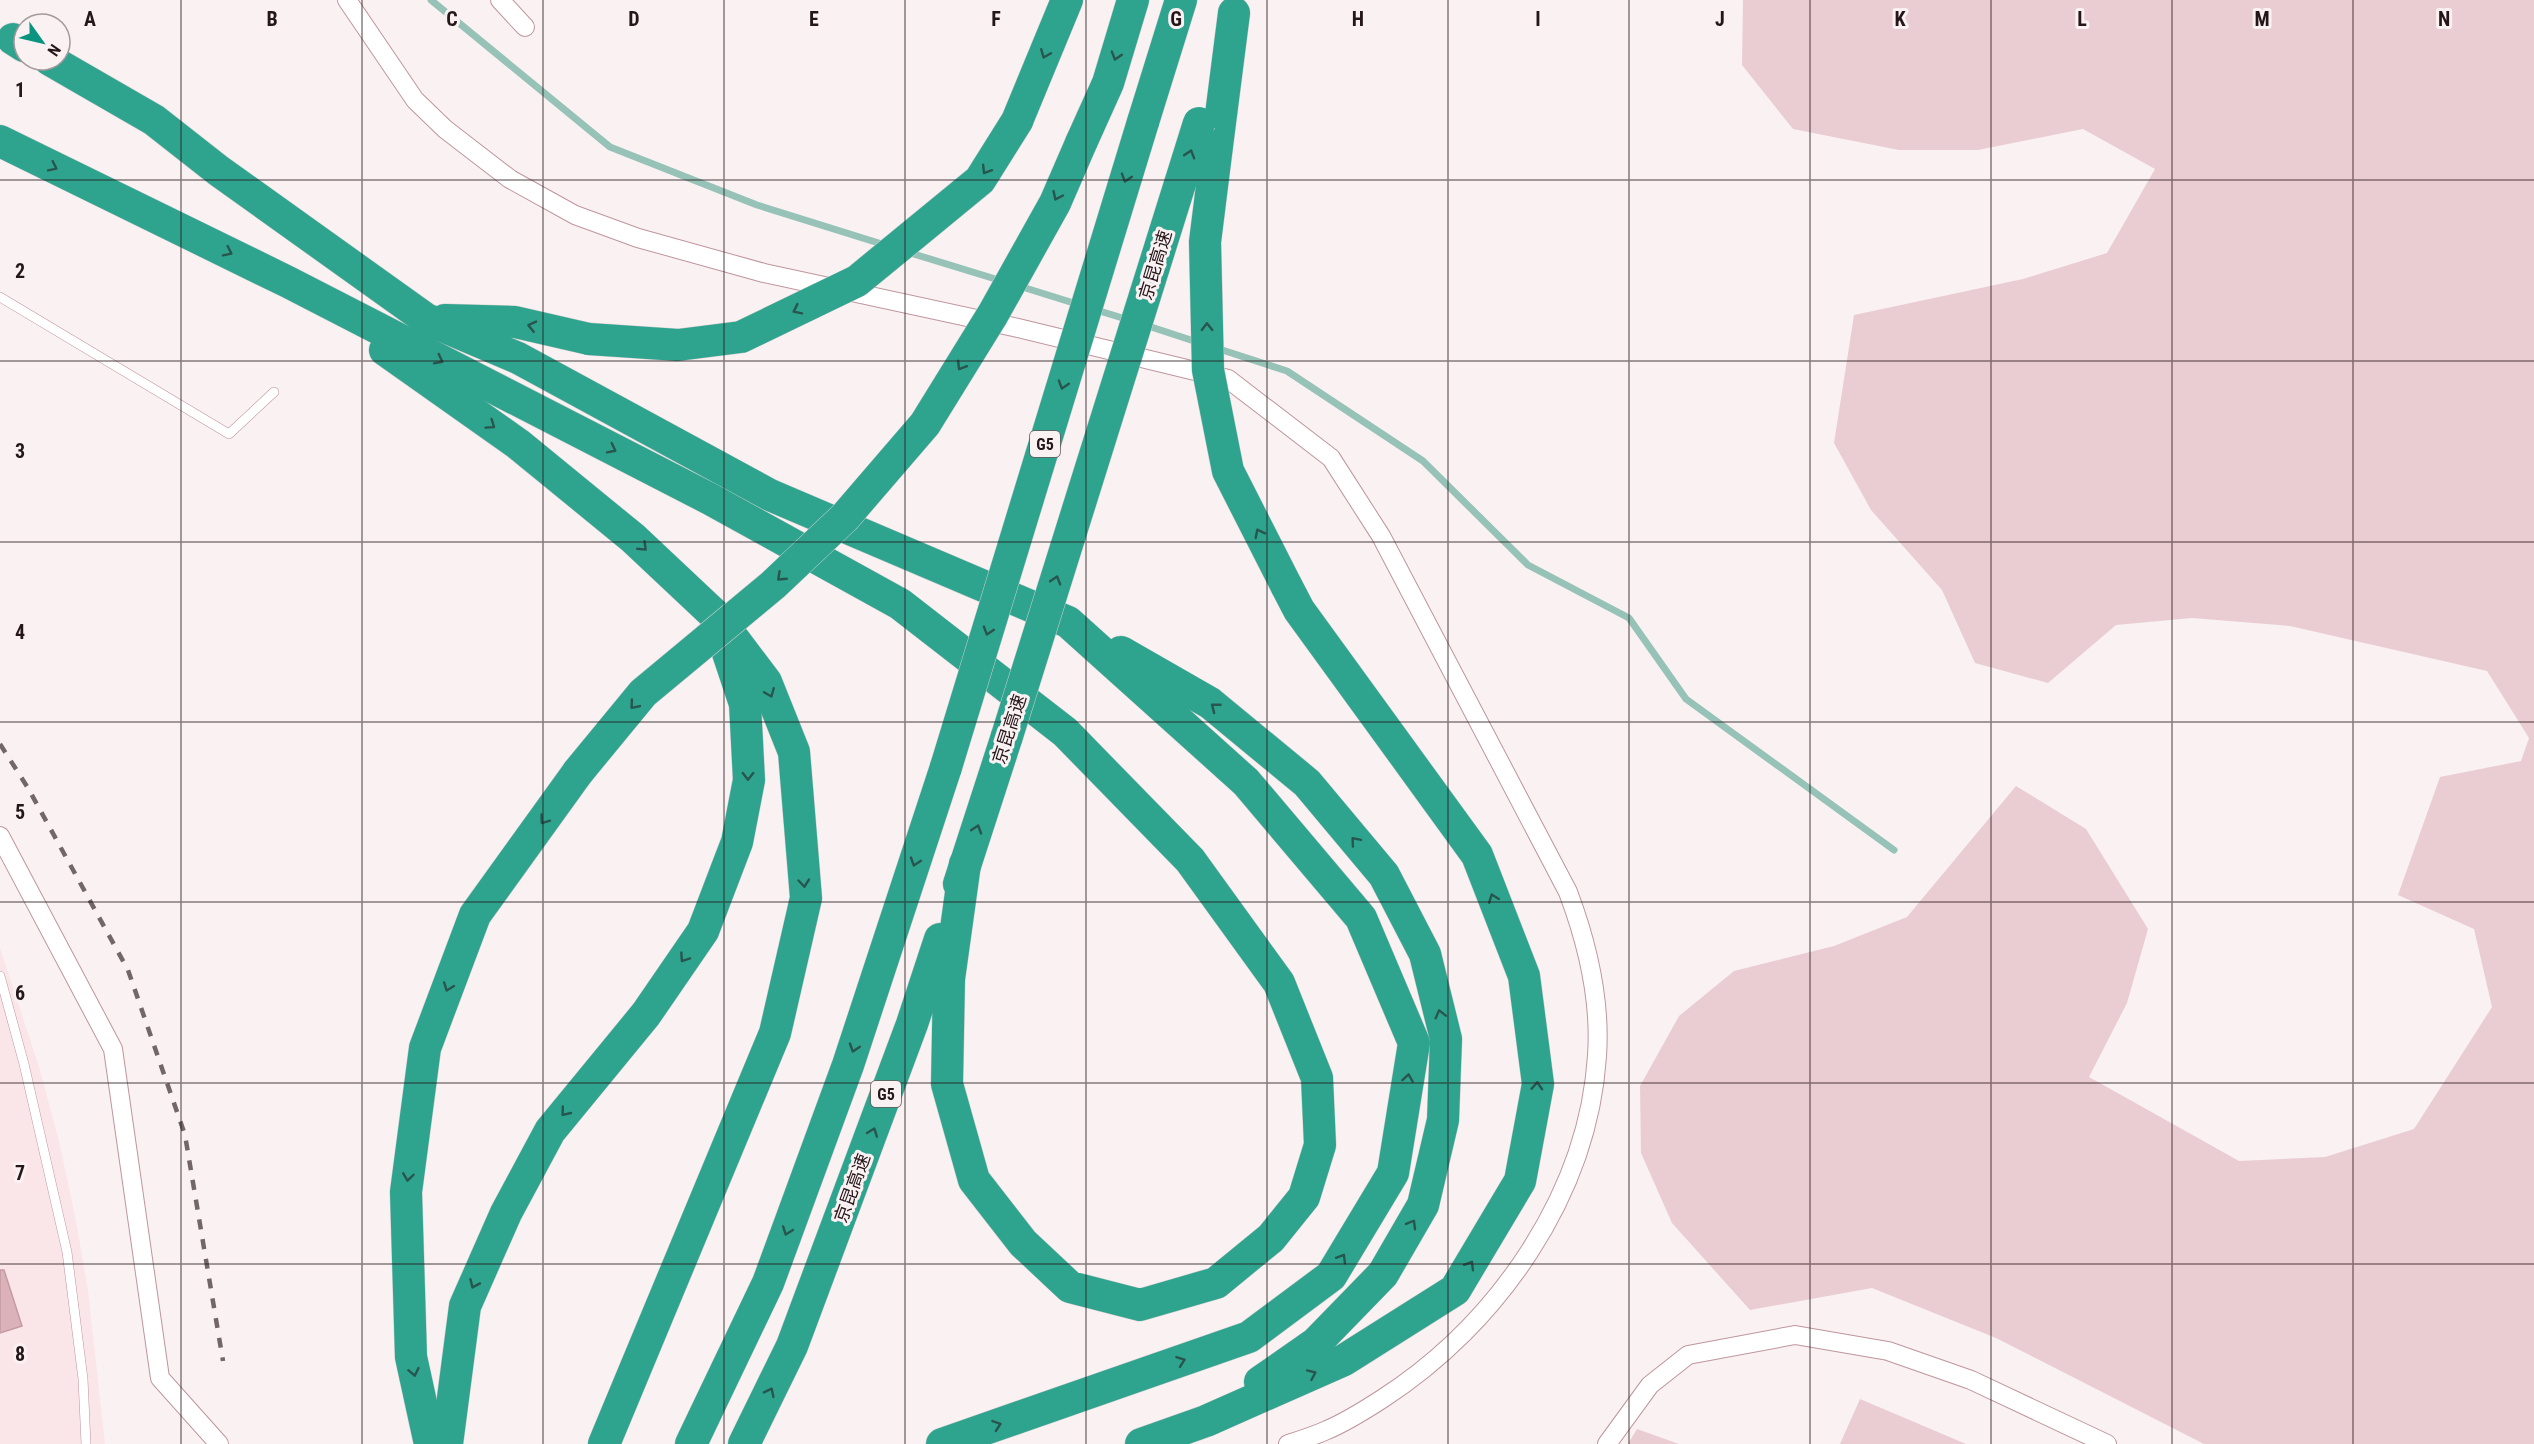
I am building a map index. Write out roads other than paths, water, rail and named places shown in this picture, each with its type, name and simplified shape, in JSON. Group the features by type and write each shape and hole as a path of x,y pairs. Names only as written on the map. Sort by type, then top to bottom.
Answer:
{"highway":[{"path":"426,319 515,322 589,339 678,345 741,337 856,281 980,180 1017,121 1067,0"},
{"path":"430,1444 411,1356 406,1192 425,1048 475,915 578,772 643,693 773,585 845,517 925,424 993,314 1054,203 1108,83 1133,0"},
{"name":"G5","path":"691,1444 768,1283 848,1065 946,767 1181,0"},
{"name":"京昆高速","path":"744,1444 792,1346 912,1024 1208,134 1236,7"},
{"path":"71,72 154,120 219,171 426,319 518,358 770,495 1068,622 1210,703 1307,783 1384,874 1425,954 1446,1039 1443,1120 1423,1205 1383,1274 1316,1342 1206,1421"},
{"path":"1141,1444 1206,1421 1344,1360 1455,1290 1520,1181 1538,1084 1524,976 1477,855 1299,610 1228,471 1208,370 1205,242 1208,134"},
{"path":"0,141 288,282 710,499 900,604 1065,732 1190,860 1279,983 1317,1078 1320,1145 1304,1197 1271,1238 1216,1283 1140,1305 1070,1287 1023,1243 974,1180 947,1084 949,979 965,864"},
{"path":"288,282 518,444 633,538 717,617 766,682 794,752 806,898 774,1033 604,1444"},
{"path":"447,1444 465,1306 506,1213 550,1131 646,1014 703,931 737,842 749,780 745,704 717,617"},
{"path":"942,1444 1249,1337 1331,1276 1393,1173 1414,1042 1361,918 1246,782 1068,622"}],"street":[{"path":"347,0 415,100 445,129 510,179 576,215 638,238 764,273 1018,328 1228,379 1331,458 1381,536 1568,892 1589,955 1595,988 1597,1033 1594,1087 1580,1149 1555,1207 1513,1275 1489,1306 1431,1363 1399,1389 1331,1437 1288,1444"},
{"path":"500,0 525,27"},
{"path":"0,836 113,1050 160,1378 219,1444"},
{"path":"1607,1444 1650,1385 1688,1355 1795,1335 1888,1351 1971,1380 2107,1444"}],"lane":[{"path":"0,297 229,434 274,392"},
{"path":"0,976 24,1064 67,1252 83,1379 86,1444"}],"waterway":[{"path":"431,0 610,147 757,205 885,245"},
{"path":"907,252 1002,281"},
{"path":"1019,286 1080,305"},
{"path":"1093,309 1129,320"},
{"path":"1145,325 1200,343"},
{"path":"1216,348 1287,371 1423,461 1528,565 1629,618 1686,699 1894,850"}],"railway":[{"path":"0,744 28,788 128,970 185,1135 223,1361"}]}
